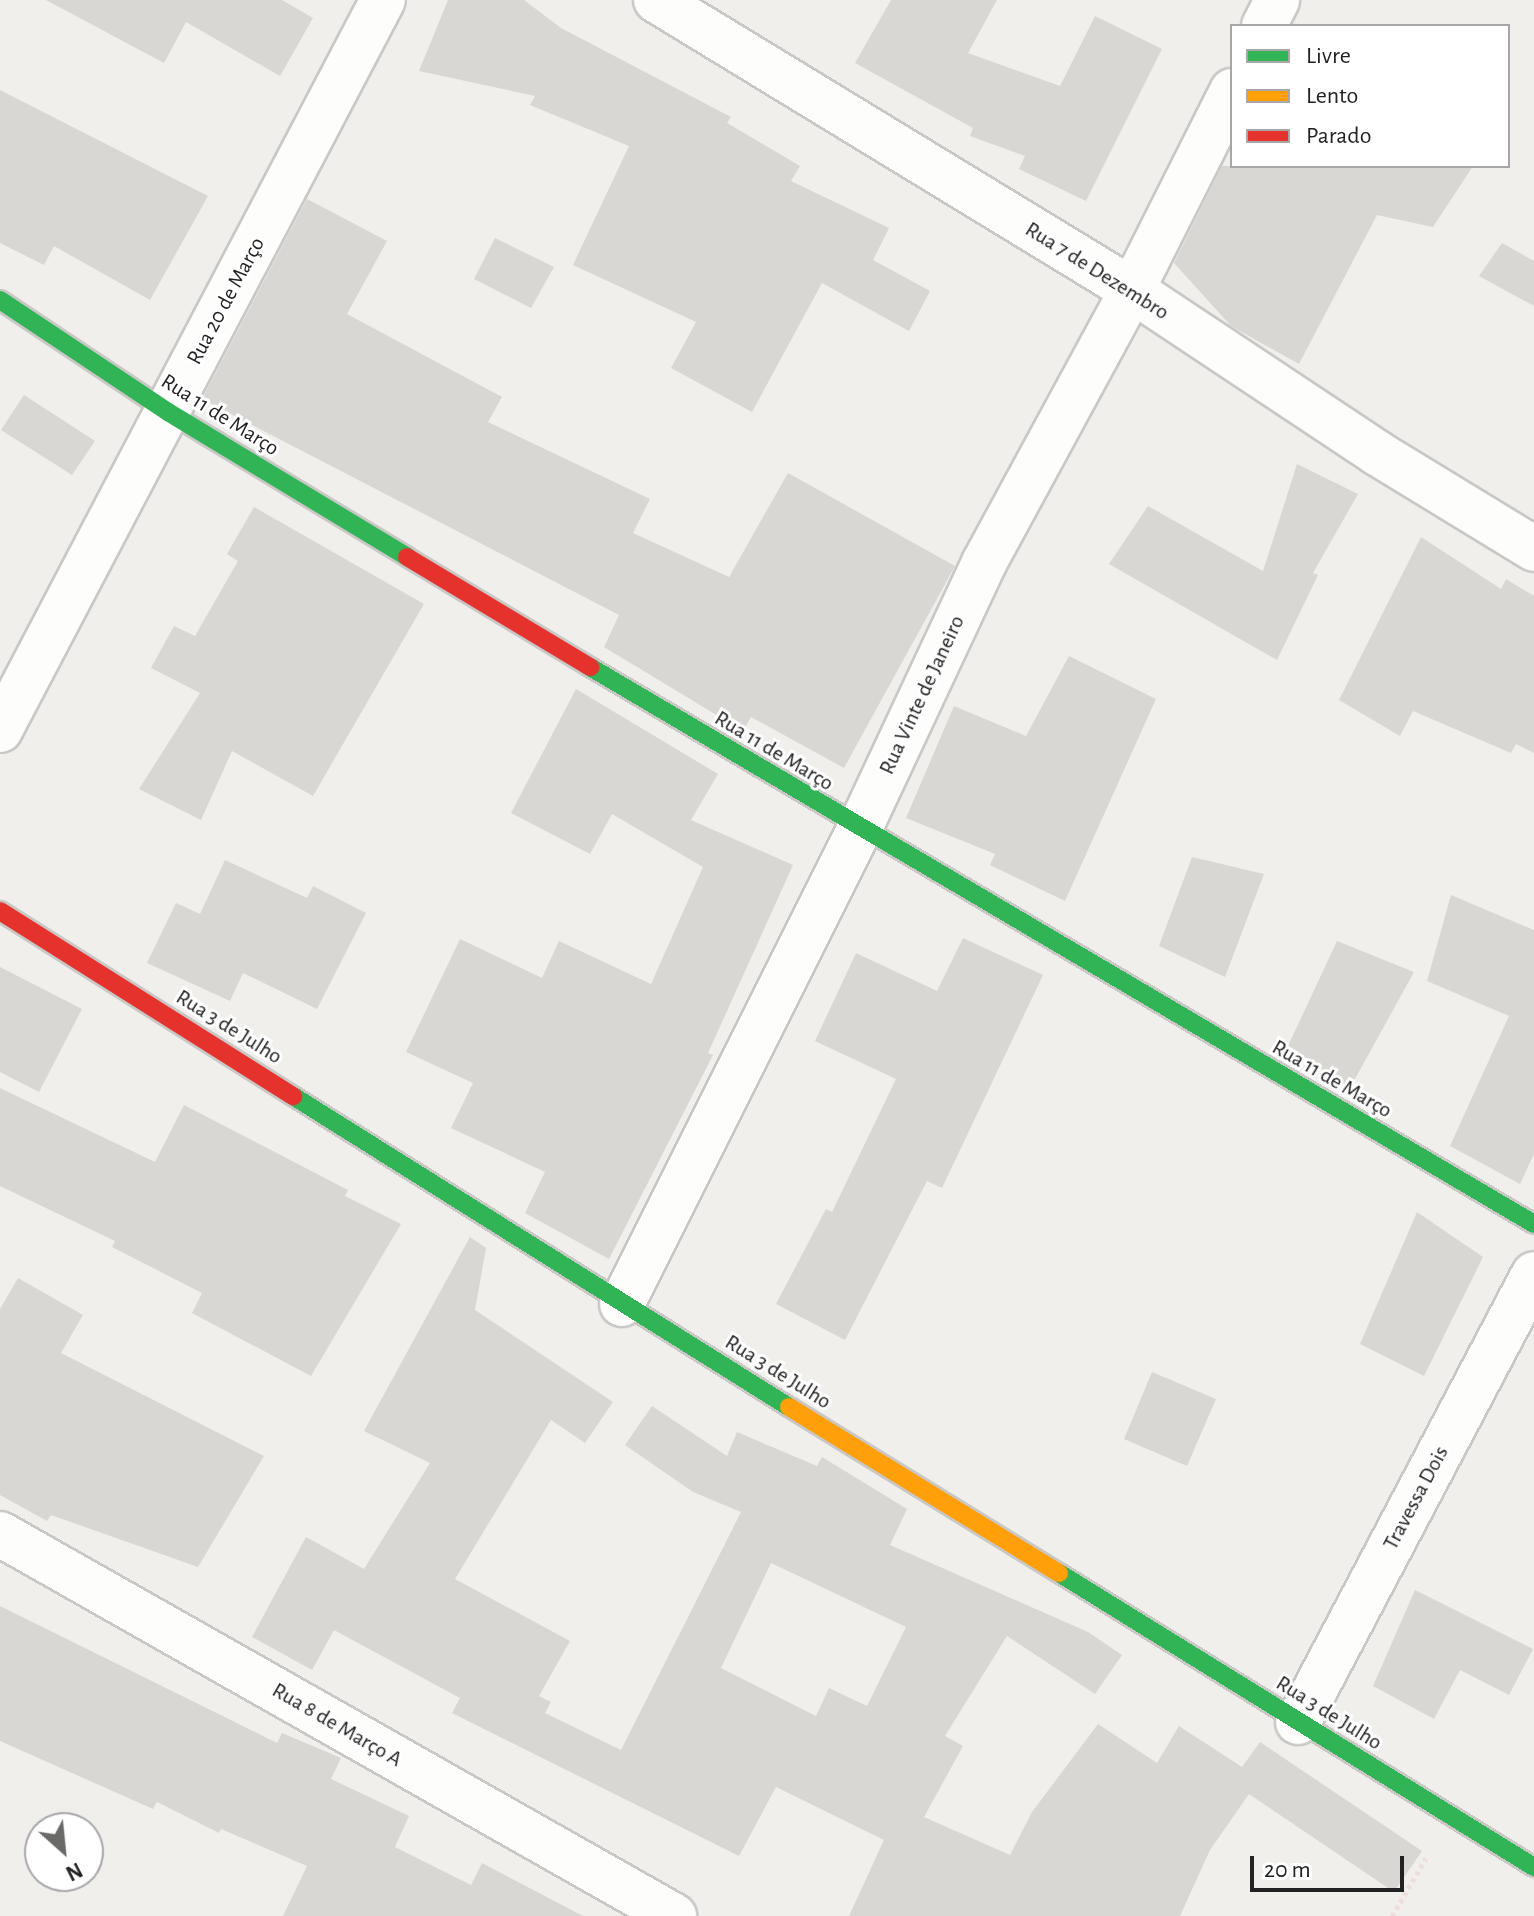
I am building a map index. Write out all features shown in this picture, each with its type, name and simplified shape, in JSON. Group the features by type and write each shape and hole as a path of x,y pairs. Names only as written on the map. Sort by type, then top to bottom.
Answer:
{"street":[{"name":"Rua 20 de Março","path":"0,730 383,0"},
{"name":"Rua 7 de Dezembro","path":"656,0 1132,290 1377,453 1534,549"},
{"path":"1265,24 1277,0"},
{"name":"Rua Vinte de Janeiro","path":"622,1304 859,830 984,563 1132,290 1230,95"},
{"name":"Rua 11 de Março","path":"0,300 168,412 859,830 1534,1224"},
{"name":"Rua 3 de Julho","path":"0,911 622,1304 1534,1867"},
{"name":"Travessa Dois","path":"1298,1722 1534,1274"},
{"name":"Rua 8 de Março A","path":"0,1534 674,1916"}],"path":[{"path":"1392,1916 1451,1816"}],"building":[{"path":"46,0 282,0 313,18 280,76 186,22 164,63"},
{"path":"448,0 524,0 561,28 731,117 727,123 800,166 791,181 889,228 873,260 930,291 909,331 822,283 752,412 671,368 696,322 573,265 629,146 530,105 535,96 419,71"},
{"path":"891,0 997,0 968,53 1060,86 1095,16 1162,49 1086,201 1019,169 1025,156 970,136 973,128 855,63"},
{"path":"0,90 208,196 150,300 54,246 44,265 0,243"},
{"path":"1222,166 1472,168 1433,227 1377,215 1299,364 1231,326 1174,263"},
{"path":"307,199 387,241 347,314 502,397 488,422 650,499 633,533 729,577 788,473 955,566 844,768 751,717 743,731 604,647 619,615 202,399"},
{"path":"495,238 554,267 531,308 474,279"},
{"path":"1502,243 1534,261 1534,306 1479,276"},
{"path":"24,395 95,441 72,475 1,430"},
{"path":"1297,464 1358,494 1313,573 1318,575 1277,660 1109,564 1148,506 1263,571"},
{"path":"254,507 424,604 313,796 232,751 201,820 139,789 200,693 151,668 174,626 195,636 238,561 227,554"},
{"path":"1421,537 1501,589 1506,579 1534,596 1534,753 1516,744 1511,753 1413,711 1400,736 1339,700"},
{"path":"1069,656 1156,699 1065,901 990,865 995,854 906,818 954,706 1026,736"},
{"path":"576,689 718,774 691,820 793,865 708,1053 713,1055 609,1259 525,1213 545,1172 451,1128 473,1083 406,1052 460,939 542,978 559,941 651,984 703,867 612,814 590,854 511,813"},
{"path":"1192,857 1264,874 1225,977 1159,946"},
{"path":"225,860 307,898 313,886 366,913 317,1009 243,973 230,1001 147,963 176,903 200,914"},
{"path":"1451,895 1534,930 1534,1154 1520,1184 1450,1146 1509,1016 1427,981"},
{"path":"963,938 1043,975 942,1188 927,1181 845,1340 776,1304 826,1209 832,1212 896,1079 815,1041 856,953 937,991"},
{"path":"1337,941 1414,972 1350,1088 1288,1046"},
{"path":"0,967 82,1009 39,1092 0,1072"},
{"path":"0,1088 155,1162 184,1105 348,1190 345,1196 401,1224 311,1376 192,1313 202,1293 112,1247 115,1241 0,1186"},
{"path":"1417,1212 1483,1257 1424,1376 1360,1344"},
{"path":"470,1237 486,1248 475,1310 613,1402 585,1443 551,1420 455,1579 570,1641 539,1696 551,1702 545,1713 621,1750 741,1512 693,1492 625,1445 652,1406 727,1456 737,1432 817,1466 822,1457 907,1509 890,1545 1088,1632 1122,1655 1095,1694 1007,1636 945,1736 963,1746 924,1817 1010,1855 1032,1812 1098,1724 1157,1763 1179,1726 1242,1767 1260,1742 1422,1851 1394,1892 1249,1794 1210,1850 1180,1916 849,1916 884,1840 776,1787 739,1856 452,1713 460,1698 334,1630 312,1670 252,1637 306,1537 364,1569 430,1463 364,1431","holes":["771,1563 906,1627 867,1706 829,1688 816,1716 721,1668"]},
{"path":"18,1278 83,1315 61,1353 264,1456 198,1567 51,1515 47,1521 0,1495 0,1309"},
{"path":"1152,1372 1216,1399 1187,1466 1124,1439"},
{"path":"1415,1590 1533,1649 1509,1695 1460,1670 1434,1719 1373,1686"},
{"path":"0,1606 277,1743 282,1733 341,1758 331,1779 409,1816 395,1847 471,1885 482,1863 583,1916 283,1916 307,1866 221,1829 219,1833 157,1802 153,1809 0,1741"}],"traffic: fast":[{"path":"0,300 168,412 407,557"},
{"path":"590,667 1534,1224"},
{"path":"293,1096 789,1407"},
{"path":"1059,1573 1534,1867"}],"traffic: slow":[{"path":"789,1407 1059,1573"}],"traffic: jam":[{"path":"407,557 590,667"},
{"path":"0,911 293,1096"}]}
